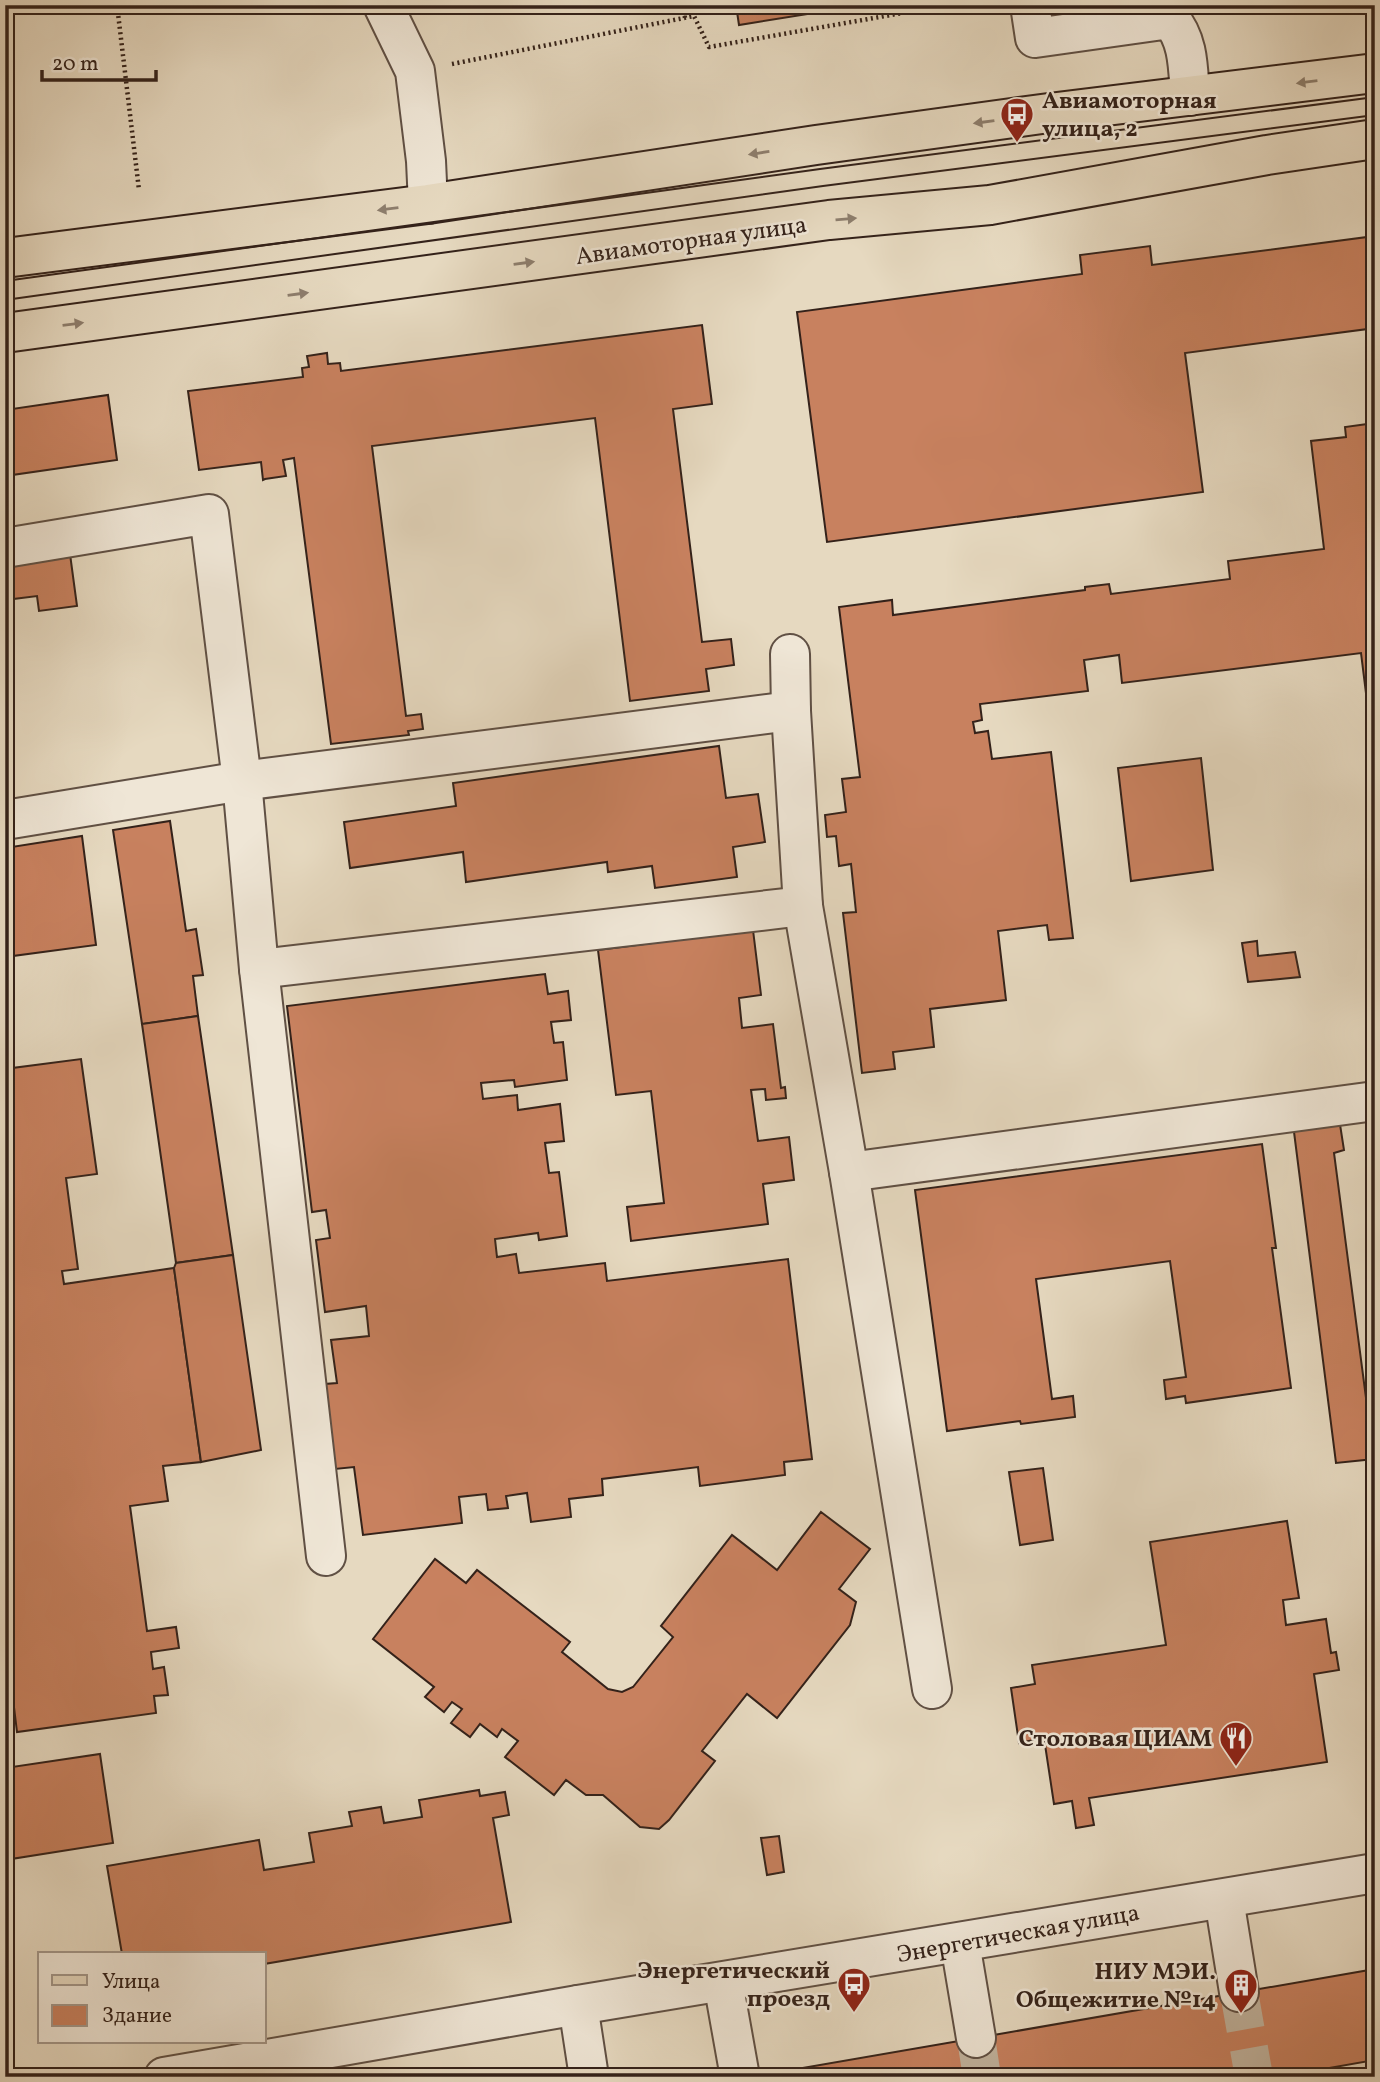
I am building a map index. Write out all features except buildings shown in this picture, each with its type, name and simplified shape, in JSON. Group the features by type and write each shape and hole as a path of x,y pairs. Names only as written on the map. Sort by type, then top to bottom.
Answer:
{"main road":[{"path":"5,258 428,204 816,145 1375,74"},
{"name":"Авиамоторная улица","path":"5,333 815,222 990,205 1267,155 1375,139"}],"street":[{"path":"383,5 415,71 426,161 428,204"},
{"path":"1030,5 1035,38 1170,19 1179,29 1184,42 1190,96"},
{"path":"5,548 209,514 242,781 259,969 326,1556"},
{"path":"790,654 803,906 849,1172 932,1689"},
{"path":"5,820 242,781 791,711"},
{"path":"259,969 803,906"},
{"path":"849,1172 1375,1101"},
{"name":"Энергетическая улица","path":"164,2077 578,2005 1375,1873"},
{"path":"1224,1899 1239,1992"},
{"path":"960,1943 976,2038"},
{"path":"723,1982 740,2077"},
{"path":"578,2005 589,2077"}],"path":[{"path":"117,5 139,190"},
{"path":"683,5 685,18"},
{"path":"415,71 694,16 709,47 948,5"}],"tunnel":[{"path":"1239,1992 1254,2077"},
{"path":"976,2038 982,2077"}],"tram line":[{"path":"5,281 820,169 1375,97"},
{"path":"5,300 823,186 1375,115"}],"place":[{"name":"Авиамоторная улица, 2","path":"1017,144"},
{"name":"Столовая ЦИАМ","path":"1236,1768"},
{"name":"Энергетический проезд","path":"854,2014"},
{"name":"НИУ МЭИ. Общежитие №14","path":"1241,2015"}]}
